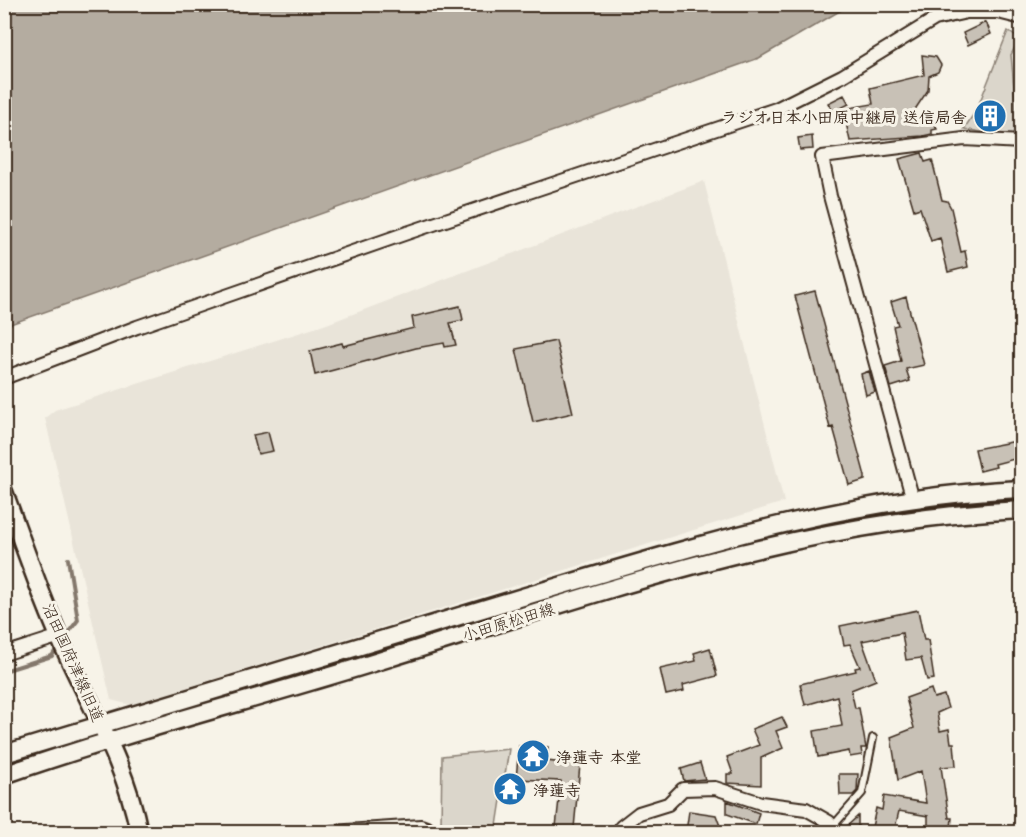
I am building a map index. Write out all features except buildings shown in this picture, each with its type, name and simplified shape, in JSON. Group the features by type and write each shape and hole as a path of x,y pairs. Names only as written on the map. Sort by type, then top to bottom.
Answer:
{"main road":[{"name":"小田原松田線","path":"4,754 678,550 820,516 913,500 1022,489"},
{"name":"沼田国府津線旧道","path":"4,492 60,636 102,723 132,796 139,832"},
{"name":"小田原松田線","path":"4,775 722,557 928,516 1022,510"}],"street":[{"path":"4,378 137,327 395,236 776,109 842,76 959,4"},
{"path":"935,19 967,12 998,12 1022,18"},
{"path":"913,500 830,196 822,157 964,139 1022,142"},
{"path":"4,654 60,636"},
{"path":"622,832 621,827 639,813 668,804 683,789 715,788 761,803 806,809 836,829"},
{"path":"332,832 422,826 437,832"}],"lane":[{"path":"836,829 862,793 873,738"}],"shaded area":[{"path":"5,4 850,5 759,58 5,326"},
{"path":"1008,31 1019,39 1011,55 1018,131 1010,137 964,129 977,109"},
{"path":"704,181 784,502 131,705 111,700 45,418 55,410 324,325"},
{"path":"509,749 496,832 461,832 441,825 442,756"}],"waterway":[{"path":"65,637 78,620 68,559"},
{"path":"4,671 52,656 57,648"}],"place":[{"name":"ラジオ日本小田原中継局 送信局舎","path":"990,116"},
{"name":"浄蓮寺 本堂","path":"533,756"},
{"name":"浄蓮寺","path":"510,789"}]}
